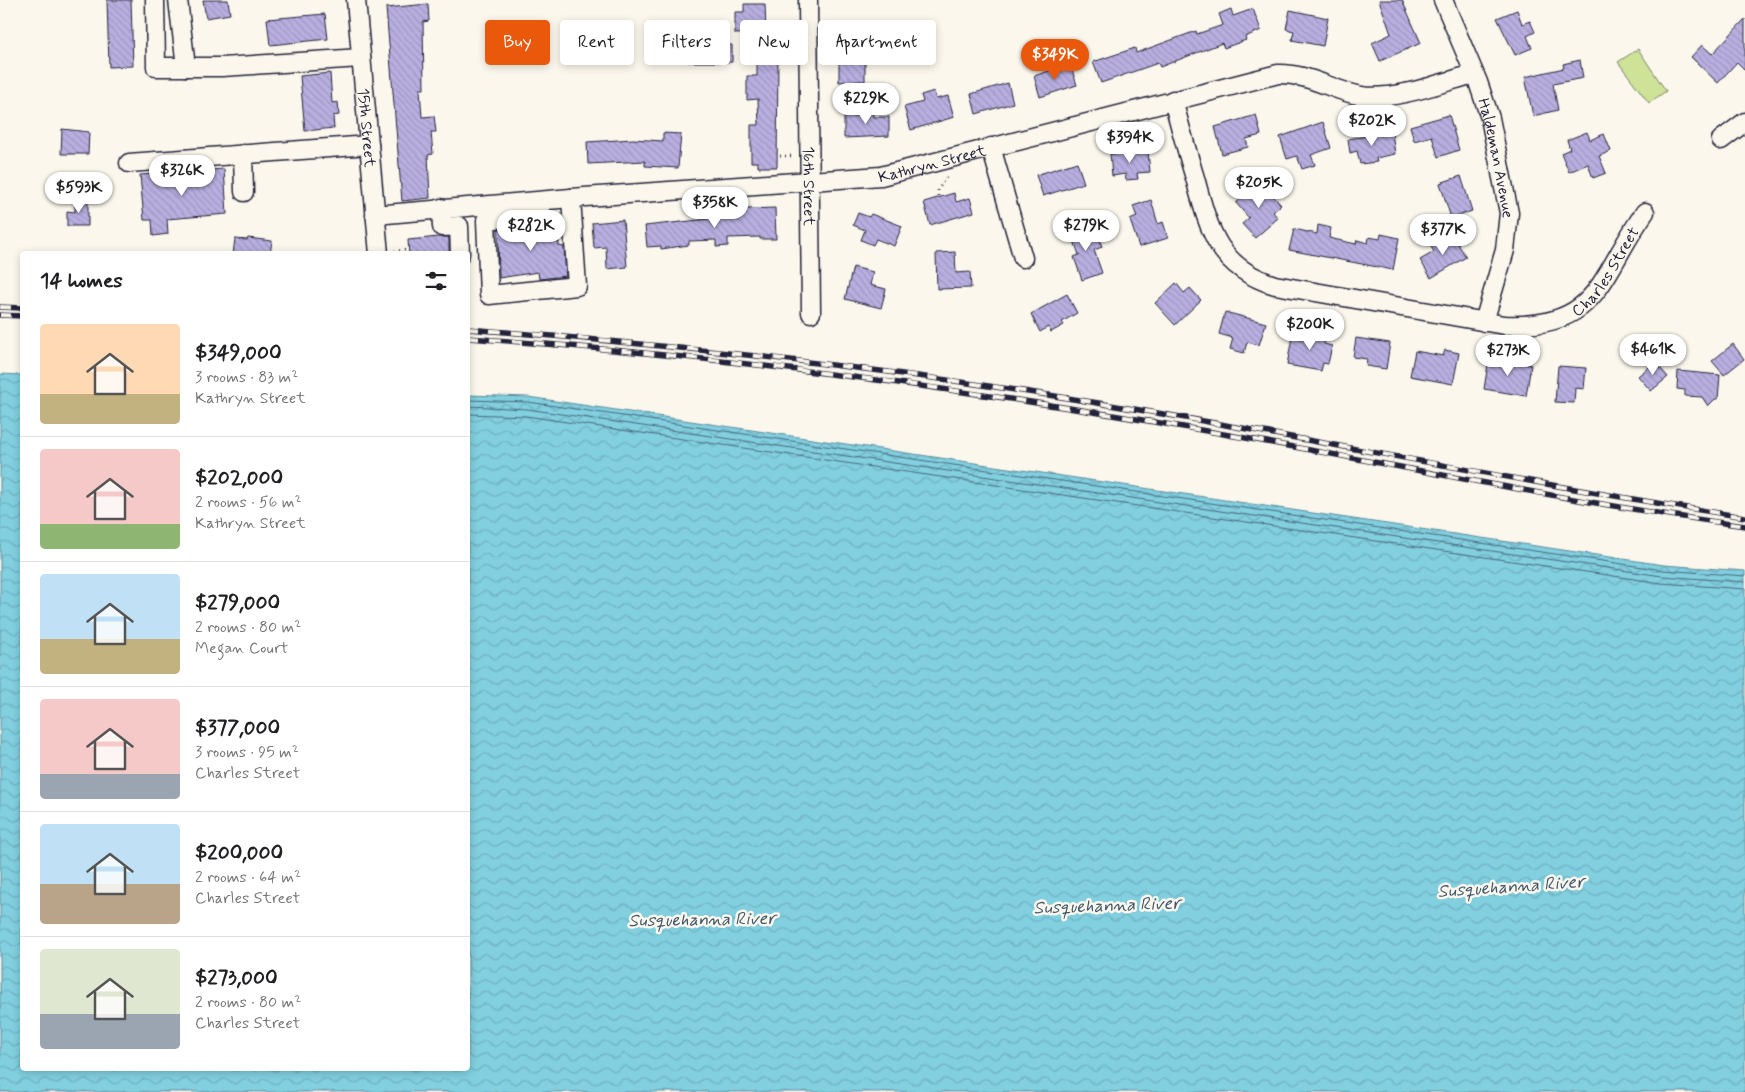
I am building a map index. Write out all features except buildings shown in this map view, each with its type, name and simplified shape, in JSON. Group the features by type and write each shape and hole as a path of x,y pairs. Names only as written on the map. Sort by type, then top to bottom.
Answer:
{"street":[{"path":"155,0 156,67 361,58"},
{"path":"178,0 186,67"},
{"name":"15th Street","path":"356,0 379,251"},
{"name":"16th Street","path":"808,0 811,313"},
{"name":"Haldeman Avenue","path":"1442,0 1474,74 1490,118 1509,213 1505,250 1484,322"},
{"name":"Kathryn Street","path":"375,215 440,208 881,176 1278,74 1298,75 1345,92 1371,97 1395,94 1474,74"},
{"name":"Charles Street","path":"1173,100 1207,225 1218,246 1246,273 1275,284 1484,322 1530,326 1560,319 1581,306 1595,294 1606,278 1627,238 1645,212"},
{"path":"1721,140 1745,122"},
{"path":"129,163 369,145"},
{"path":"991,147 1023,258"},
{"path":"243,154 244,192"},
{"path":"542,214 486,220 489,295 578,286 571,198"},
{"path":"440,208 442,227 459,226 460,251"}],"path":[{"path":"938,196 938,190 947,177 944,160"}],"green space":[{"path":"1638,49 1666,91 1649,103 1618,62"}],"water":[{"name":"Susquehanna River","path":"0,374 20,375 20,1071 470,1071 470,395 528,397 1664,565 1745,571 1745,1092 0,1092"}],"railway":[{"path":"0,307 20,308"},
{"path":"0,315 20,316"},
{"path":"470,329 604,340 739,354 1009,389 1194,419 1561,487 1745,517"},
{"path":"470,338 650,353 741,363 1014,399 1264,441 1607,505 1745,526"}]}
